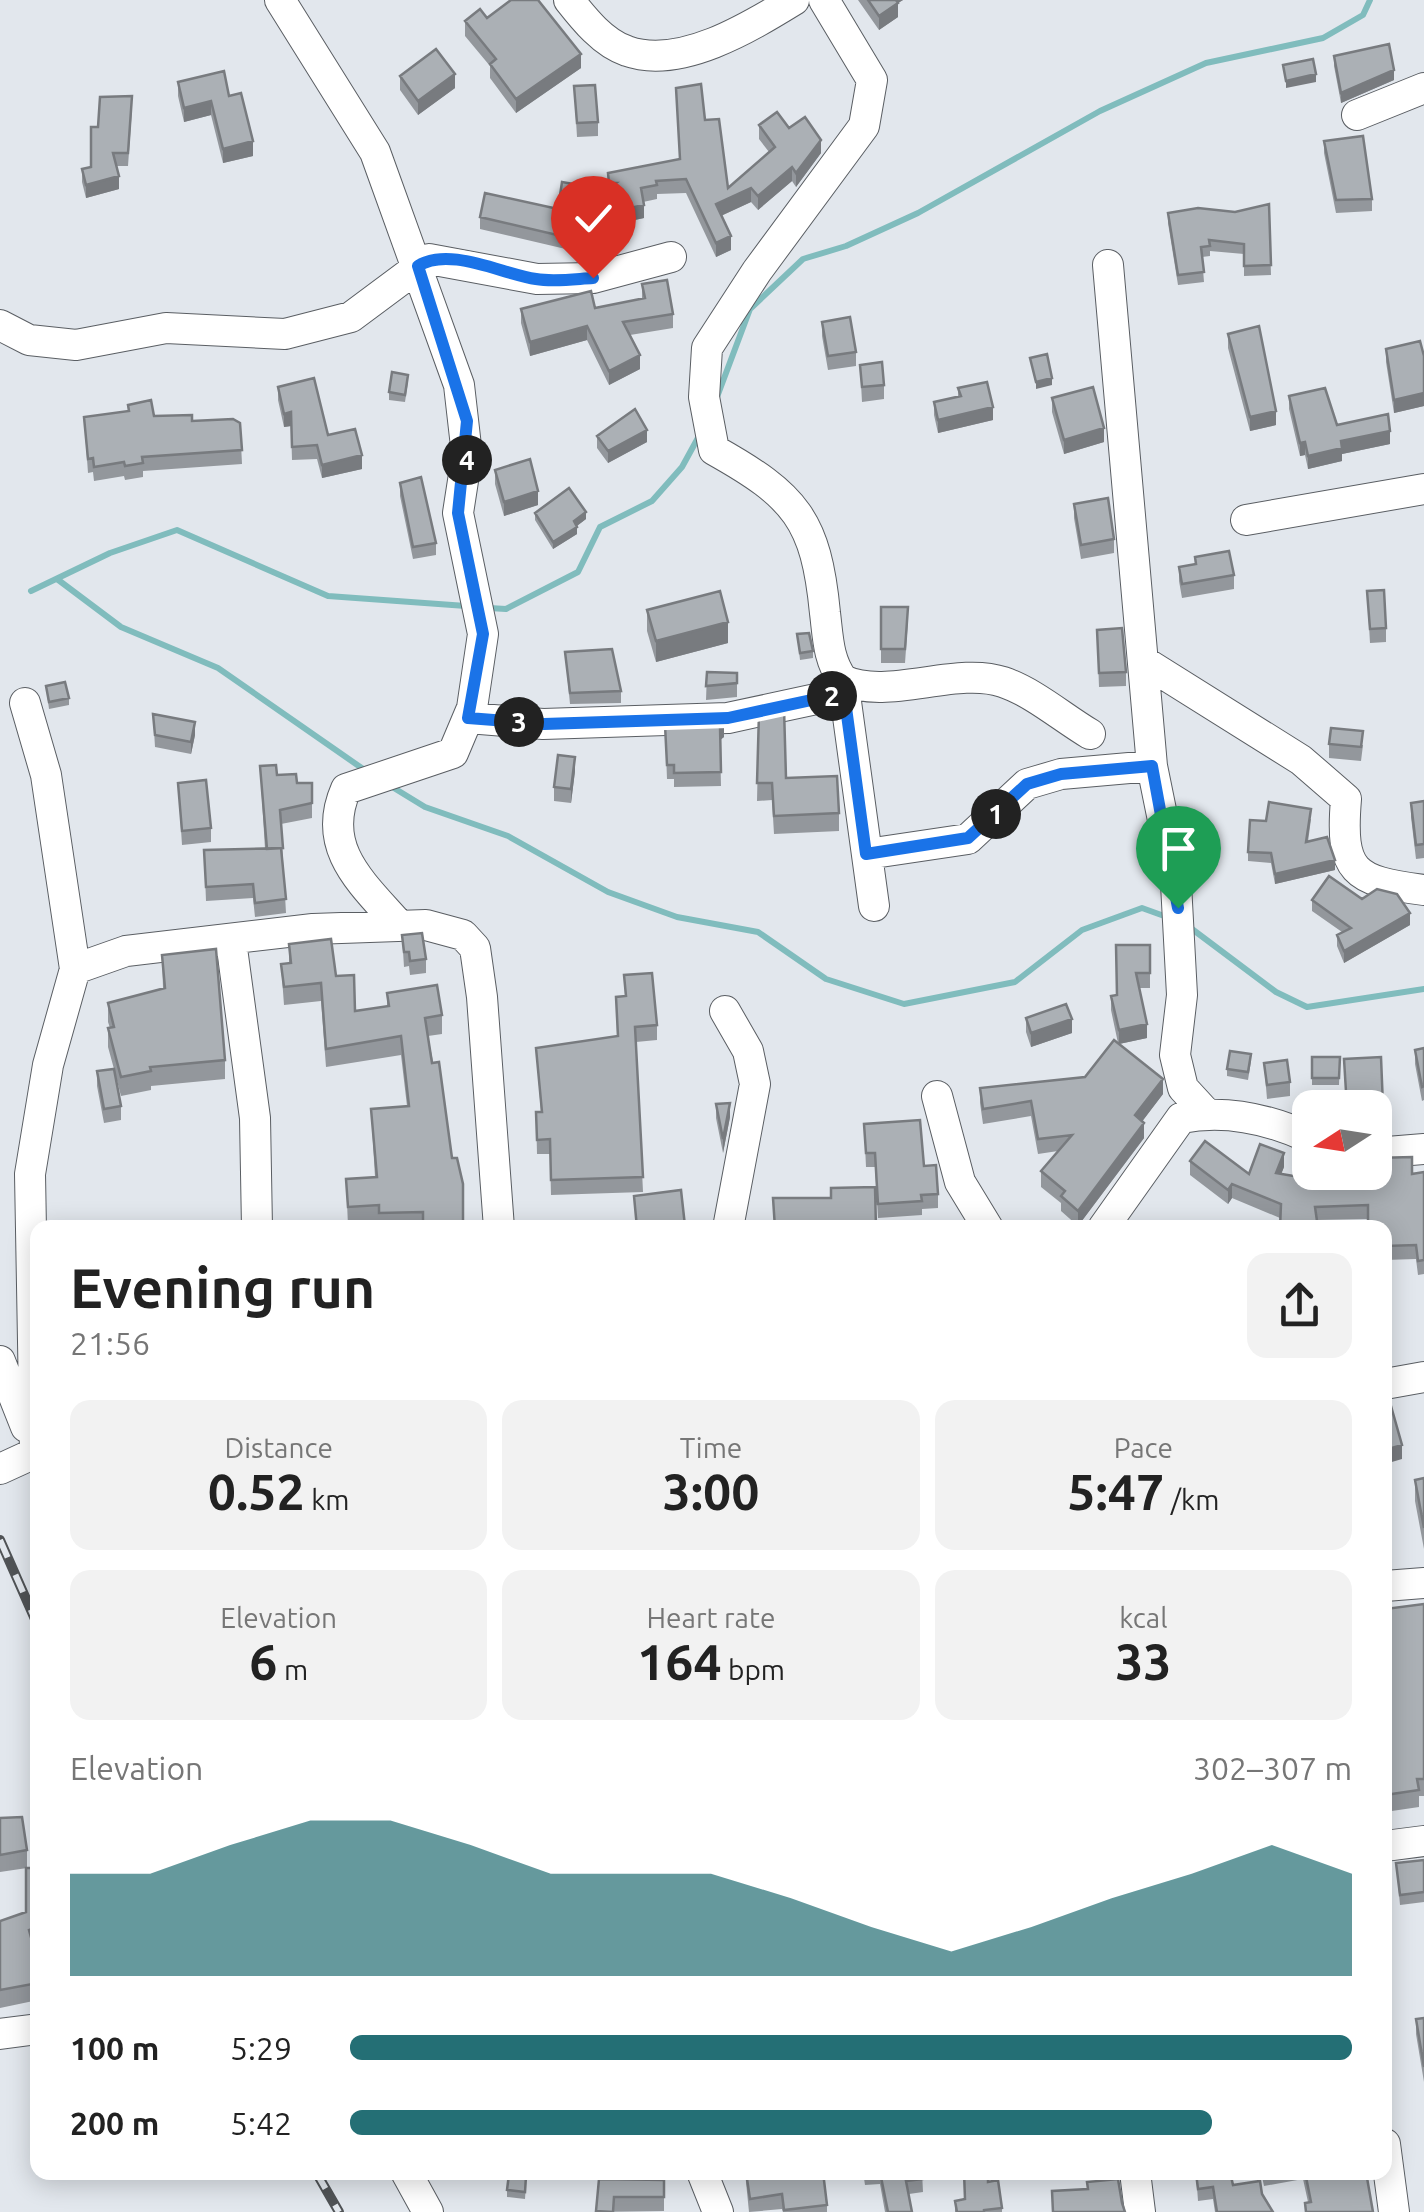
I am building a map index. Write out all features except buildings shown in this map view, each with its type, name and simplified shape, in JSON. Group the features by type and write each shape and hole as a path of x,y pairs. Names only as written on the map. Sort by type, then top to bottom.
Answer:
{"street":[{"path":"280,0 375,152 418,266 467,421 458,513 483,634 468,718 453,753 346,789 336,811 341,854 398,925"},
{"path":"569,0 590,27 624,51 655,57 699,47 794,0"},
{"path":"824,0 872,80 864,126 757,271 708,348 702,376 706,421 714,450 782,494 812,535 822,570 829,650 843,686 874,906"},
{"path":"1357,115 1424,88"},
{"path":"0,325 29,340 76,345 166,328 286,334 351,317 372,306 429,259 451,260 537,279 593,278 671,257"},
{"path":"1108,265 1152,766 1179,922 1182,995 1175,1055 1183,1088 1206,1113"},
{"path":"1246,520 1424,489"},
{"path":"1143,660 1301,760 1346,800 1342,846 1360,874 1381,884 1424,890"},
{"path":"468,718 544,724 728,718 843,686 921,681 1002,682 1090,734"},
{"path":"25,703 46,775 75,968 48,1065 30,1174 31,1220"},
{"path":"866,854 968,838 1027,784 1061,774 1152,766"},
{"path":"75,968 126,951 313,928 426,925 463,935 475,948 498,1220"},
{"path":"231,941 254,1118 257,1220"},
{"path":"725,1011 748,1051 755,1084 730,1220"},
{"path":"937,1096 960,1182 983,1220"},
{"path":"1110,1220 1181,1118 1206,1113 1256,1118 1292,1131"},
{"path":"1392,1152 1424,1149"},
{"path":"0,1361 30,1440"},
{"path":"1392,1383 1424,1378"},
{"path":"0,1469 30,1458"},
{"path":"1392,1585 1424,1583"},
{"path":"1392,1845 1424,1841"},
{"path":"0,2034 30,2030"},
{"path":"410,2180 428,2212"},
{"path":"705,2180 718,2212"},
{"path":"1136,2180 1140,2212"},
{"path":"1390,2180 1394,2212"}],"waterway":[{"path":"717,397 750,309 803,259 846,246 918,213 1100,111 1206,63 1323,38 1363,15 1370,0"},
{"path":"489,608 506,609 578,572 600,527 652,501 682,467 699,436"},
{"path":"31,591 110,553 177,530 328,596 466,606"},
{"path":"57,579 121,627 218,668 366,771"},
{"path":"389,785 425,807 508,836 608,892 677,917 758,932 826,979 904,1004 1015,982 1082,930 1142,908 1167,917"},
{"path":"1188,926 1276,992 1307,1007 1424,989"}],"railway":[{"path":"0,1540 30,1608"},
{"path":"321,2180 339,2212"}],"route":[{"path":"593,278 537,279 451,260 429,259 418,266 459,385 467,421 467,455 458,513 483,634 468,718 544,724 728,718 844,693 866,854 968,838 1027,784 1061,774 1152,766 1178,908"}]}
